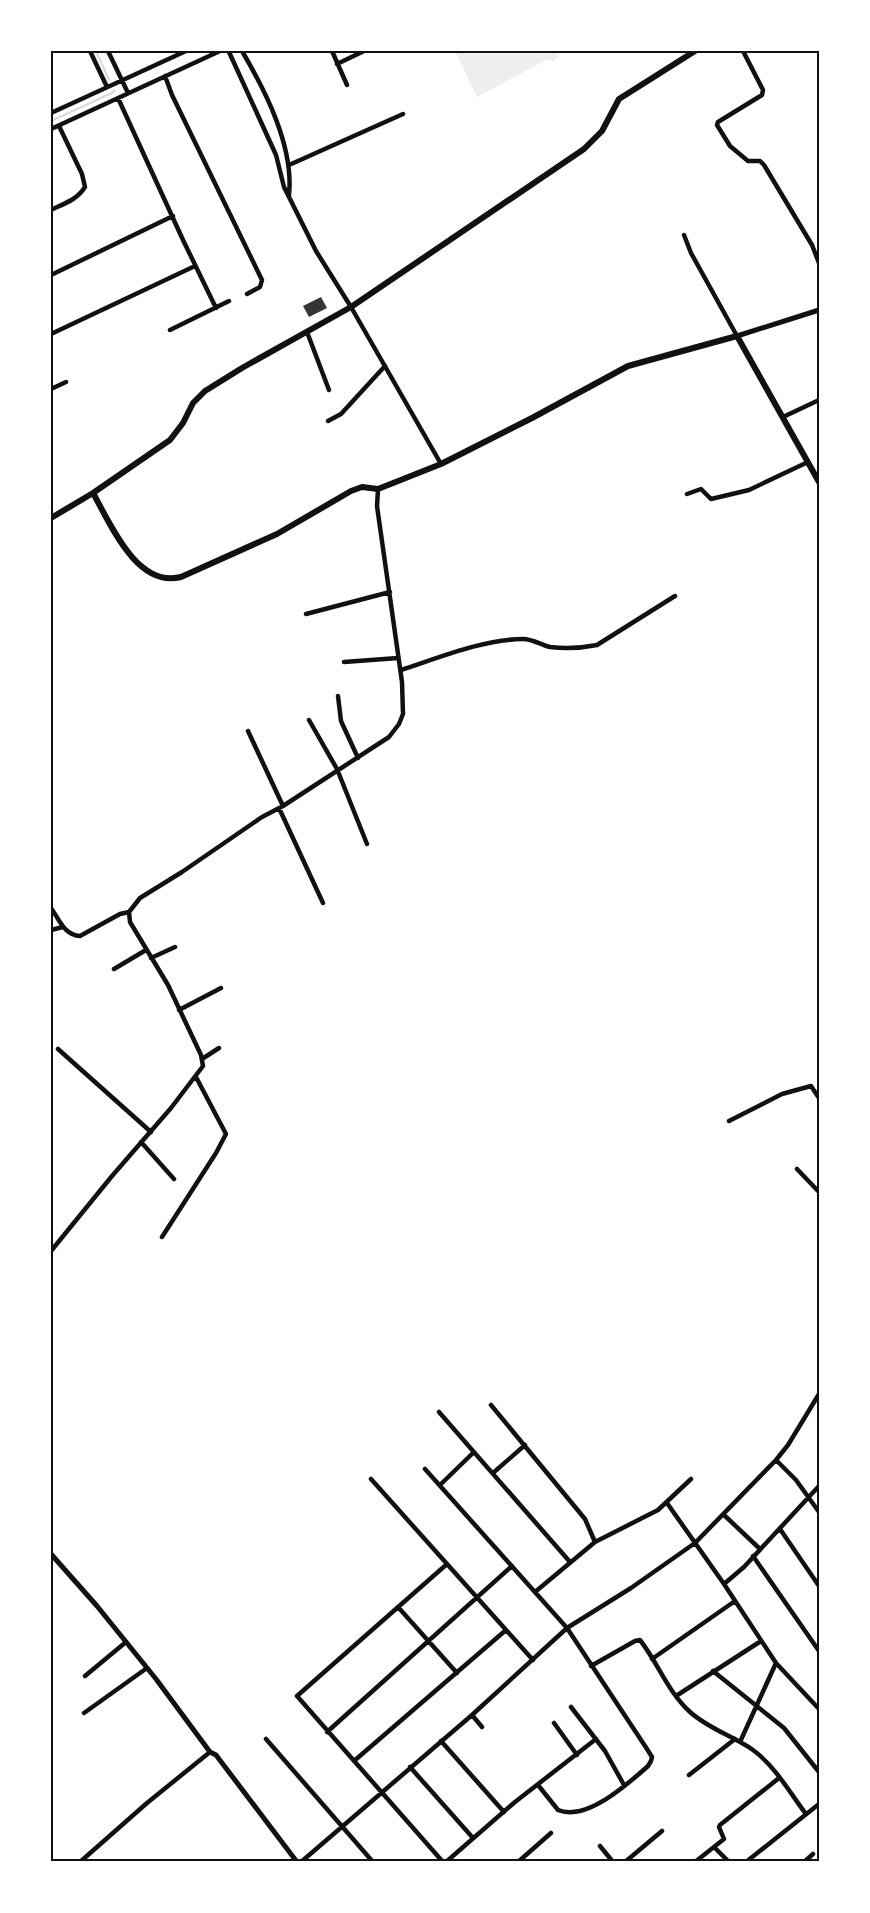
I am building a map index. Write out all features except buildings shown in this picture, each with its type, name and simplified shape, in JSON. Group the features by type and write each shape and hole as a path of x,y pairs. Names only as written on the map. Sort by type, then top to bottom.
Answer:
{"main road":[{"path":"51,518 93,493 170,440 183,423 193,403 205,392 242,368 351,307 584,149 602,131 619,99 694,51"},
{"path":"93,493 132,557 151,574 160,578 181,577 277,534 351,491 362,487 378,489 441,464 628,366 737,336 819,482"}],"street":[{"path":"90,51 107,87"},
{"path":"108,51 125,87"},
{"path":"51,129 118,98 125,87 186,51"},
{"path":"52,112 107,87 125,87 165,76 220,51"},
{"path":"235,51 228,51 280,168 284,187 316,251 351,307 441,464"},
{"path":"242,51 261,87 283,140 289,165 289,195"},
{"path":"332,51 347,86"},
{"path":"337,64 364,51"},
{"path":"743,51 763,90 762,95 718,122 717,125 730,146 748,161 760,161 764,165 812,245 819,263"},
{"path":"165,76 172,95 262,280 260,287 247,294"},
{"path":"118,98 216,308"},
{"path":"280,168 403,114"},
{"path":"51,210 81,194 85,187 82,174 58,126"},
{"path":"51,276 173,216"},
{"path":"684,235 691,253 737,336 819,310"},
{"path":"51,334 195,266"},
{"path":"170,330 229,301"},
{"path":"307,332 329,390"},
{"path":"328,421 340,414 385,366"},
{"path":"51,390 66,382"},
{"path":"783,417 819,400"},
{"path":"687,494 701,489 711,499 739,494 808,462"},
{"path":"51,908 63,927 73,935 80,936 120,914 129,912 140,898 183,872 262,817 358,758 383,741 399,724 404,705 401,670 377,506 378,489"},
{"path":"306,614 390,592"},
{"path":"401,670 493,643 515,640 531,640 553,647 597,645 675,596"},
{"path":"344,662 399,658"},
{"path":"338,696 341,721 358,758"},
{"path":"309,720 337,769 368,844"},
{"path":"248,731 323,903"},
{"path":"51,1251 202,1068 202,1059 168,985 131,925 129,912"},
{"path":"51,930 63,927"},
{"path":"151,958 176,947"},
{"path":"114,969 146,950"},
{"path":"179,1010 221,988"},
{"path":"202,1059 219,1048"},
{"path":"58,1049 151,1132"},
{"path":"162,1237 226,1134 196,1077"},
{"path":"729,1121 782,1094 812,1086 819,1098"},
{"path":"141,1143 174,1179"},
{"path":"796,1169 819,1192"},
{"path":"51,1554 147,1668 296,1861 342,1827 472,1715 567,1628 631,1588 695,1543 776,1460 788,1445 819,1394"},
{"path":"491,1405 585,1518 595,1542"},
{"path":"439,1412 570,1562"},
{"path":"493,1473 525,1445"},
{"path":"440,1485 474,1452"},
{"path":"776,1460 796,1480 819,1512"},
{"path":"425,1468 567,1628 652,1757 648,1766 598,1804 573,1811 562,1811 551,1803 538,1785"},
{"path":"371,1479 533,1660"},
{"path":"535,1592 595,1542 651,1514 667,1503 690,1479"},
{"path":"724,1584 780,1529 819,1486"},
{"path":"667,1503 776,1663 819,1709"},
{"path":"724,1515 760,1549"},
{"path":"780,1529 819,1586"},
{"path":"753,1556 819,1651"},
{"path":"447,1564 299,1693 297,1696 300,1700 444,1862 596,1739"},
{"path":"327,1731 512,1566"},
{"path":"652,1659 735,1601"},
{"path":"398,1607 457,1673"},
{"path":"354,1761 506,1629"},
{"path":"591,1666 637,1640 641,1642 676,1696 689,1711 703,1722 755,1752 779,1778 806,1814"},
{"path":"676,1696 761,1641"},
{"path":"85,1676 126,1642"},
{"path":"740,1742 776,1663"},
{"path":"84,1713 147,1668"},
{"path":"713,1671 784,1728 819,1772"},
{"path":"571,1707 596,1739 624,1785"},
{"path":"472,1715 482,1728"},
{"path":"554,1723 577,1755"},
{"path":"266,1739 373,1862"},
{"path":"689,1775 735,1739"},
{"path":"441,1741 504,1812"},
{"path":"80,1862 210,1752"},
{"path":"410,1767 473,1838"},
{"path":"695,1862 724,1838 720,1825 779,1778"},
{"path":"746,1862 819,1804"},
{"path":"625,1862 662,1831"},
{"path":"518,1862 551,1833"},
{"path":"600,1846 613,1862"},
{"path":"714,1847 729,1862"},
{"path":"804,1862 813,1854"}],"shaded area":[{"path":"455,51 555,51 559,57 553,61 546,60 477,97"}],"waterway":[{"path":"96,51 109,80"},
{"path":"51,121 114,90"}]}
